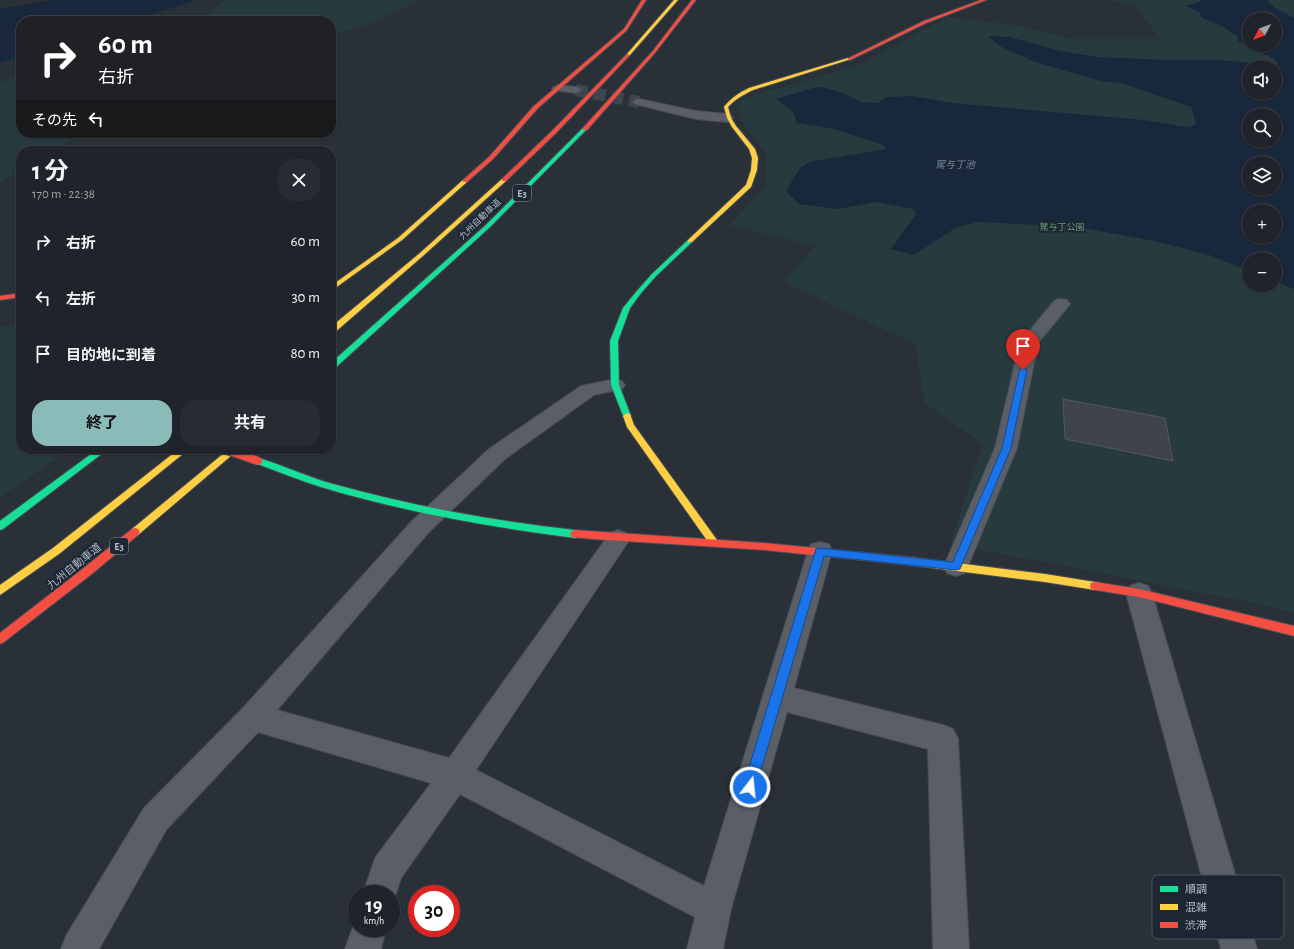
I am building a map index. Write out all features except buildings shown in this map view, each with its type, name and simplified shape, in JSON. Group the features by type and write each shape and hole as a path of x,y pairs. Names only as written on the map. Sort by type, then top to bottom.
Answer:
{"main road":[{"path":"336,285 400,239 491,158 536,108 625,30 644,0"},
{"name":"九州自動車道","path":"336,327 410,264 522,163 597,89 676,0"},
{"name":"九州自動車道","path":"336,363 440,272 547,168 620,92 668,35 694,0"},
{"path":"714,543 630,425 615,385 614,340 627,308 654,275 749,186 755,173 756,155 746,139 727,118 726,107 738,94 841,63 924,22 984,0"},
{"path":"0,298 16,296"},
{"path":"0,526 97,454"},
{"name":"九州自動車道","path":"0,591 56,551 179,454"},
{"name":"九州自動車道","path":"0,639 89,570 229,454"},
{"path":"238,454 332,487 436,512 517,528 618,539 714,543 820,551 956,566 1045,578 1139,594 1294,631"}],"street":[{"path":"558,88 576,90"},
{"path":"639,102 696,115 727,118"},
{"path":"956,566 1006,448 1029,342 1061,304"},
{"path":"79,949 155,819 253,717 415,533 497,454 588,390 615,385"},
{"path":"383,885 387,870 455,775 618,539"},
{"path":"705,949 714,909 820,551"},
{"path":"1139,594 1218,875"},
{"path":"776,696 943,739 951,949"},
{"path":"253,717 455,775 714,909"},
{"path":"363,949 367,937"},
{"path":"1236,939 1239,949"}],"green space":[{"path":"225,0 422,0 368,24 336,34 336,16 207,16"},
{"name":"駕与丁公園","path":"1105,0 1294,0 1294,613 1245,601 950,544 983,444 925,403 915,344 782,281 816,246 730,225 765,186 766,153 745,126 735,105 748,97 858,65 948,17 1014,25 1073,39 1160,39 1136,6"},
{"path":"16,77 16,138 75,138 61,146 16,146 16,173 0,183 0,82"},
{"path":"16,324 16,454 64,454 0,497 0,327"}],"water":[{"path":"53,0 196,0 146,16 16,16 16,58 0,63 0,9"},
{"name":"駕与丁池","path":"1200,0 1267,0 1275,8 1294,18 1294,289 1282,284 1282,252 1242,252 1242,268 1209,255 1155,241 1077,227 979,222 957,227 914,255 891,249 916,214 913,209 876,202 837,209 799,204 786,191 800,168 809,162 886,149 883,145 834,129 797,123 793,111 776,99 817,87 826,88 848,95 860,102 878,103 887,97 913,96 952,103 1144,120 1187,127 1196,124 1191,107 1121,83 1100,81 1029,60 997,44 989,36 1010,37 1059,51 1097,57 1166,60 1220,60 1242,62 1242,100 1282,100 1282,60 1276,60 1260,52 1282,52 1282,12 1242,12 1242,43 1238,41 1238,37 1222,26 1202,18 1199,12 1185,6 1200,2"}],"tunnel":[{"path":"576,90 639,102"}],"traffic: fast":[{"path":"336,363 488,226 585,129"},
{"path":"627,416 615,385 614,341 627,308 639,292 654,275 690,241"},
{"path":"0,526 97,454"},
{"path":"258,461 324,484 423,509 483,521 575,534"}],"traffic: slow":[{"path":"628,55 676,0"},
{"path":"690,241 749,186 754,170 755,158 752,149 734,127 729,118 726,107 731,101 737,96 751,89 849,59"},
{"path":"336,327 422,254 504,180"},
{"path":"336,285 400,239 465,181"},
{"path":"627,416 630,425 714,543"},
{"path":"0,591 56,551 179,454"},
{"path":"135,532 229,454"},
{"path":"909,561 1045,578 1095,586"}],"traffic: jam":[{"path":"465,181 491,158 536,107 625,30 644,0"},
{"path":"585,129 653,53 694,0"},
{"path":"849,59 925,22 984,0"},
{"path":"504,180 554,132 628,55"},
{"path":"0,298 16,296"},
{"path":"238,454 258,461"},
{"path":"0,639 89,570 135,532"},
{"path":"575,534 715,543 837,553 909,561"},
{"path":"1095,586 1139,593 1294,631"}],"route":[{"path":"750,787 820,551 956,566 1006,448 1023,370"}]}
